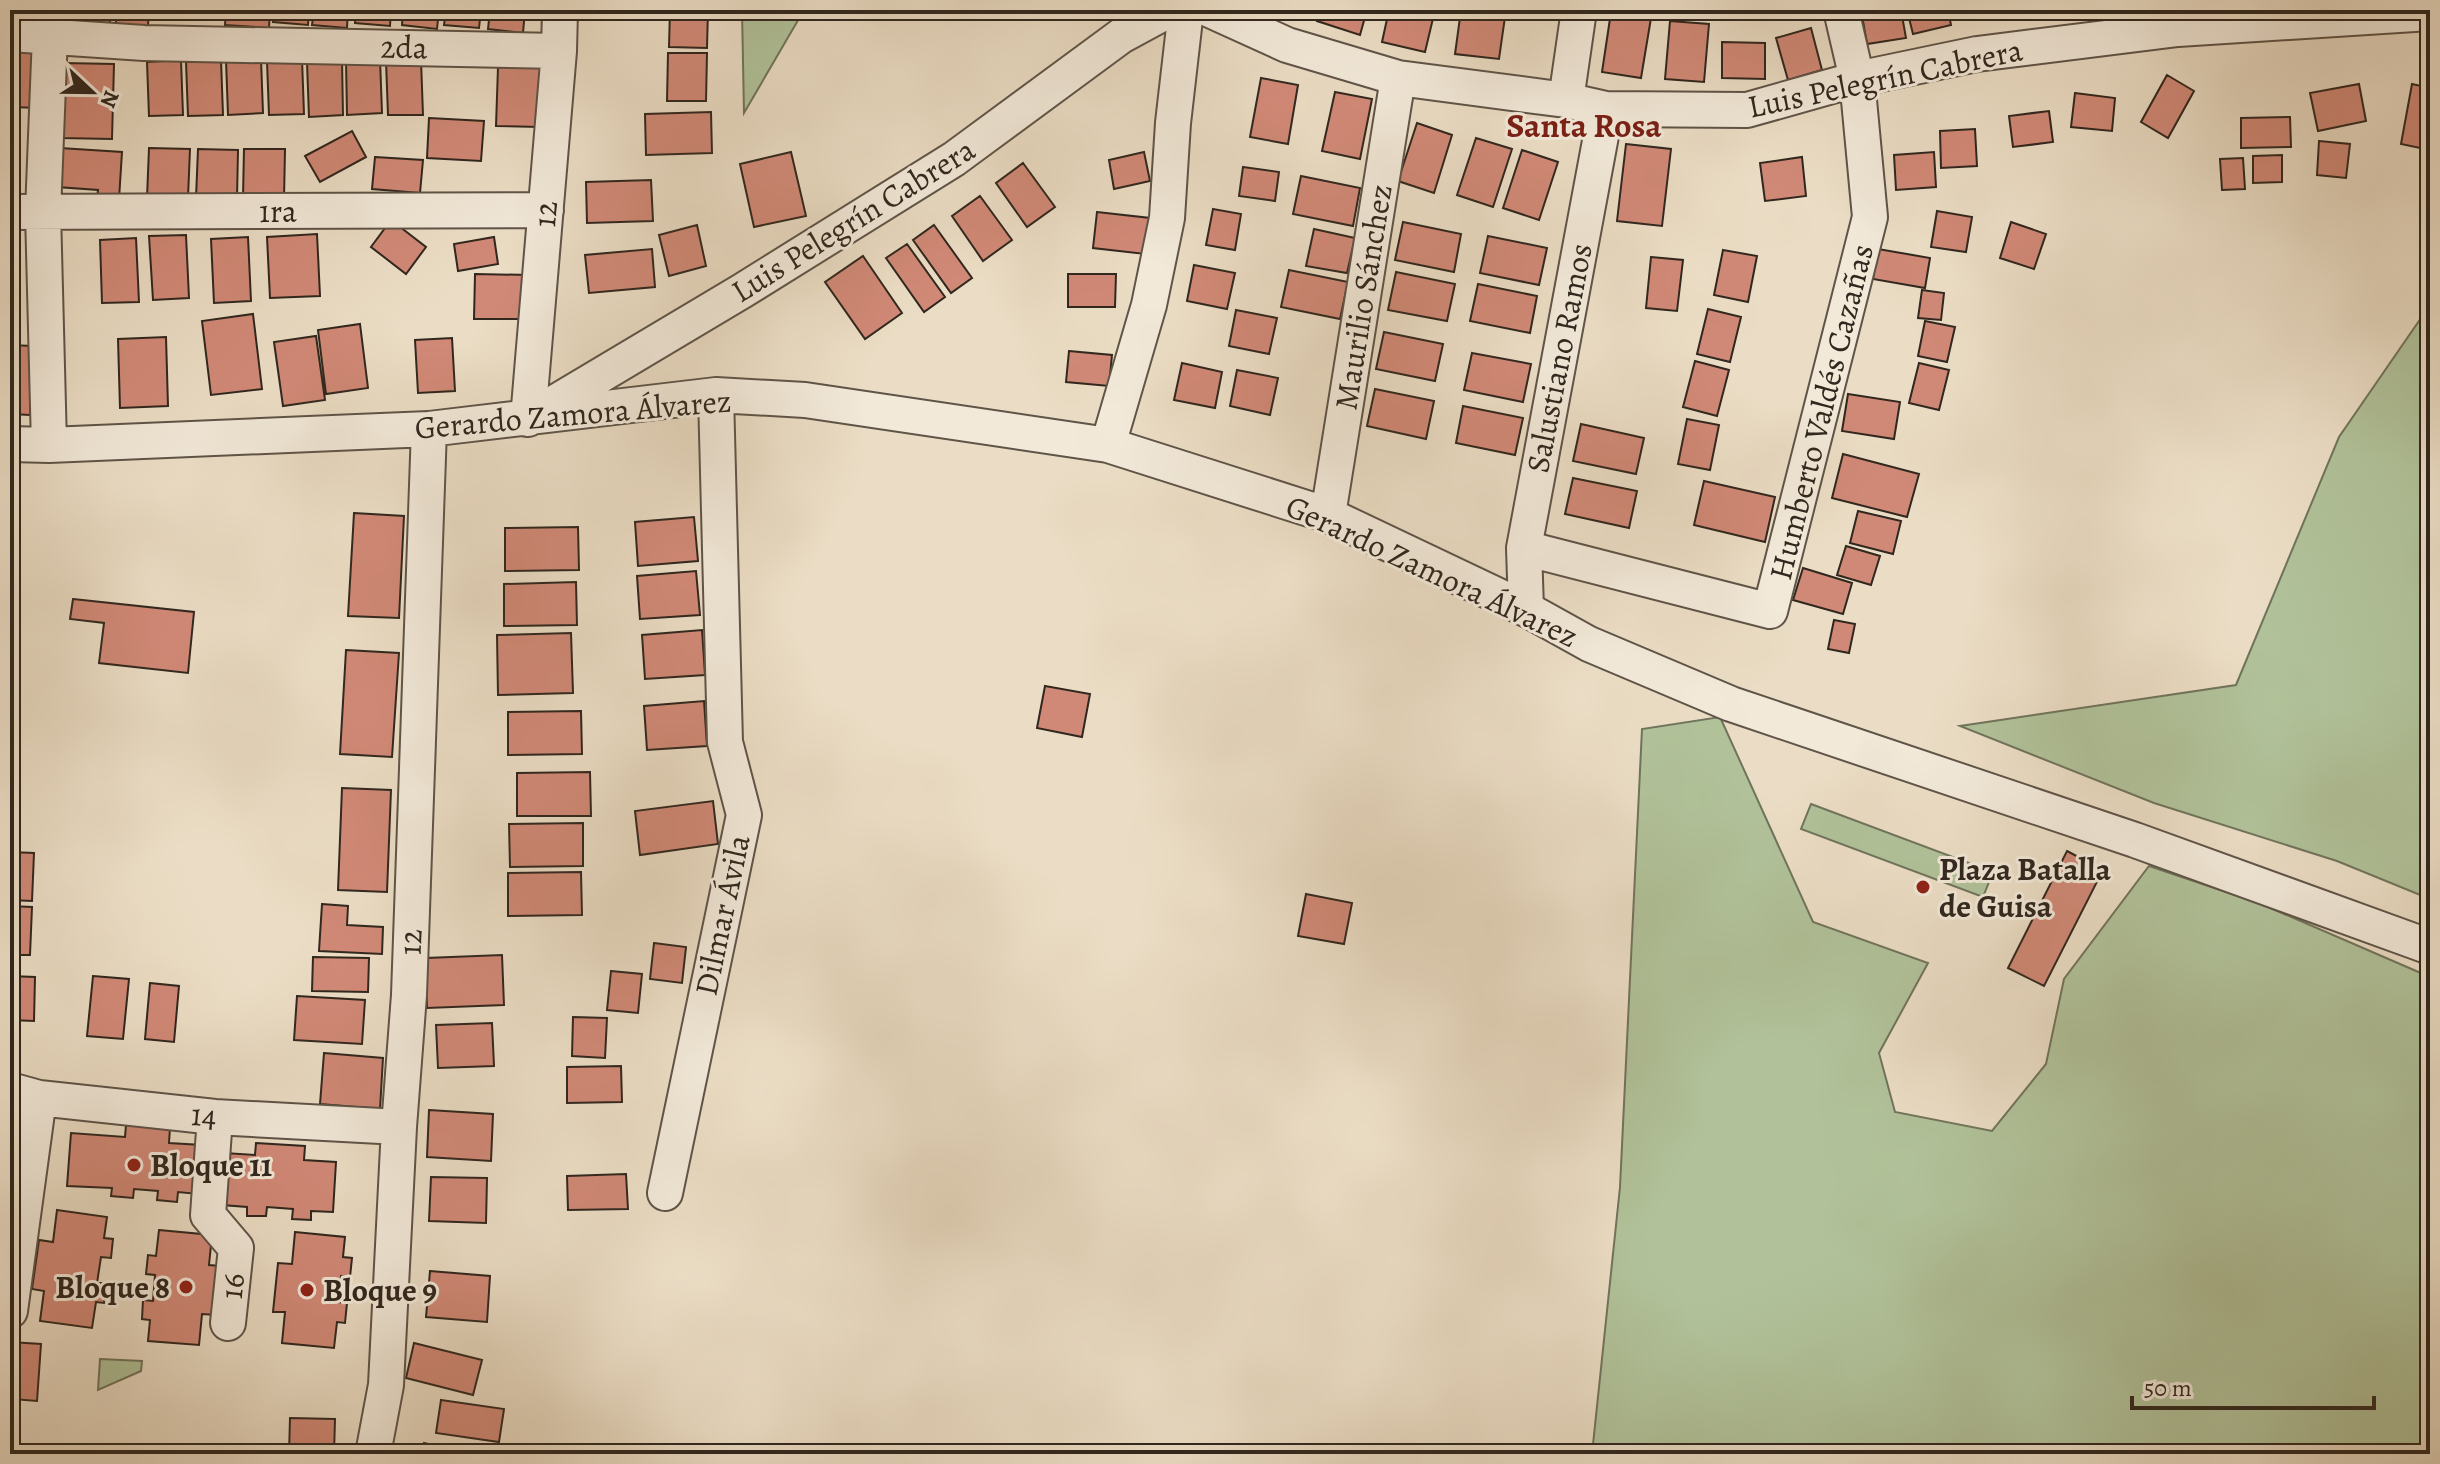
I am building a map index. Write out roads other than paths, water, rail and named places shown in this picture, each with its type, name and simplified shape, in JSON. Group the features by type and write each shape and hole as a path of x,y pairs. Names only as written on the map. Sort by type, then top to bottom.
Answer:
{"street":[{"name":"12","path":"528,419 560,10"},
{"name":"Luis Pelegrín Cabrera","path":"528,419 954,159 1121,36 1169,10"},
{"path":"1108,445 1149,305 1167,218 1173,123 1186,10"},
{"name":"Luis Pelegrín Cabrera","path":"1210,10 1287,45 1398,78 1566,100 1606,109 1747,110 1857,79 1977,54 2178,29 2430,13"},
{"path":"1566,100 1579,10"},
{"name":"Humberto Valdés Cazañas","path":"1524,548 1770,611 1870,217 1857,79 1841,10"},
{"name":"2da","path":"10,34 50,23 144,43 559,51"},
{"path":"49,445 27,212 50,23"},
{"name":"Maurilio Sánchez","path":"1328,515 1398,78"},
{"name":"Salustiano Ramos","path":"1526,609 1524,548 1606,109"},
{"name":"1ra","path":"27,212 546,210"},
{"name":"Gerardo Zamora Álvarez","path":"10,444 429,429 716,395 805,400 1108,445 1328,515 1526,609 1589,644 1731,704 2135,840 2430,947"},
{"name":"Dilmar Ávila","path":"665,1193 744,815 725,742 716,395"},
{"name":"12","path":"373,1454 386,1385 409,995 429,429"},
{"path":"15,1323 24,1094"},
{"name":"14","path":"24,1094 215,1117 399,1127"},
{"name":"16","path":"215,1117 208,1215 236,1248 228,1323"}],"place":[{"name":"Plaza Batalla de Guisa","path":"1923,887"},
{"name":"Bloque 11","path":"134,1165"},
{"name":"Bloque 8","path":"186,1287"},
{"name":"Bloque 9","path":"307,1290"}],"district":[{"name":"Santa Rosa","path":"1584,125"}]}
